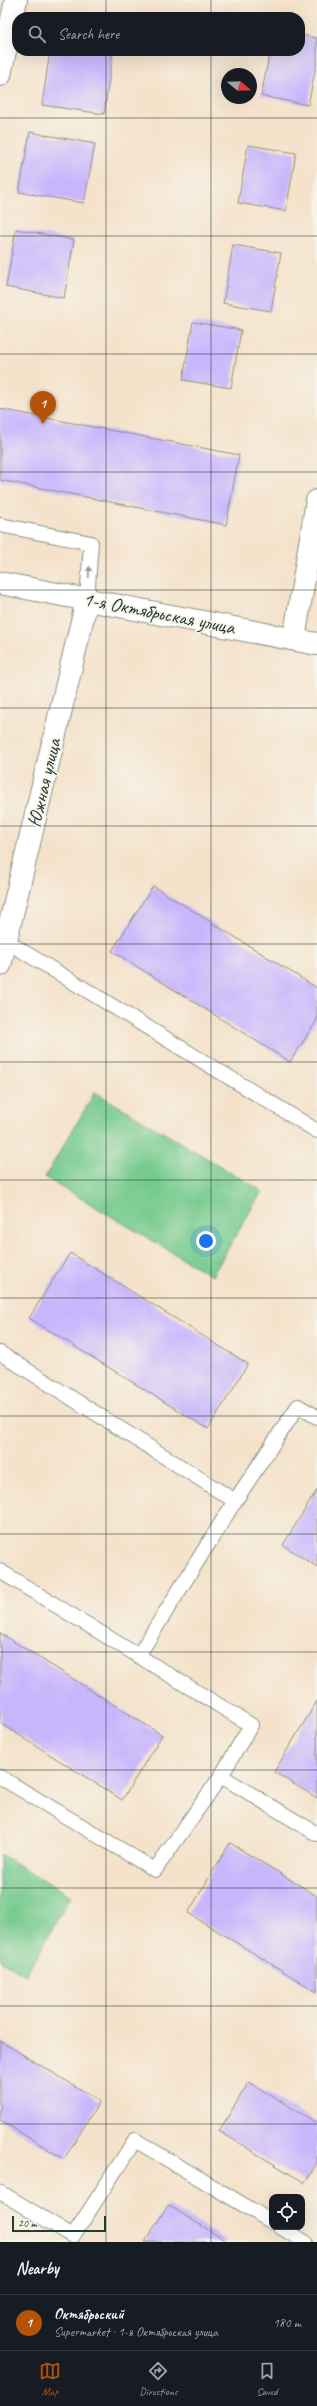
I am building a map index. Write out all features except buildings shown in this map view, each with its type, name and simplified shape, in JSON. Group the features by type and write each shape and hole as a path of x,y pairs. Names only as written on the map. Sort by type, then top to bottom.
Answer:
{"street":[{"path":"13,12 16,0"},
{"path":"0,76 12,19"},
{"path":"294,639 317,501"},
{"name":"1-я Октябрьская улица","path":"0,584 317,644"},
{"name":"Южная улица","path":"0,965 87,600"}],"lane":[{"path":"0,525 91,544 87,600"},
{"path":"6,941 317,1131"},
{"path":"0,1353 235,1501"},
{"path":"138,1656 235,1501 298,1406 317,1417"},
{"path":"0,1571 251,1725 221,1776 156,1870 0,1777"},
{"path":"221,1776 317,1834"},
{"path":"0,2192 73,2236 135,2140 269,2220"},
{"path":"285,2230 305,2242"}],"green space":[{"path":"95,1092 262,1191 212,1276 45,1177"},
{"path":"0,1854 71,1896 26,1975 0,1960"}],"place":[{"name":"Октябрьский","path":"43,424"}]}
